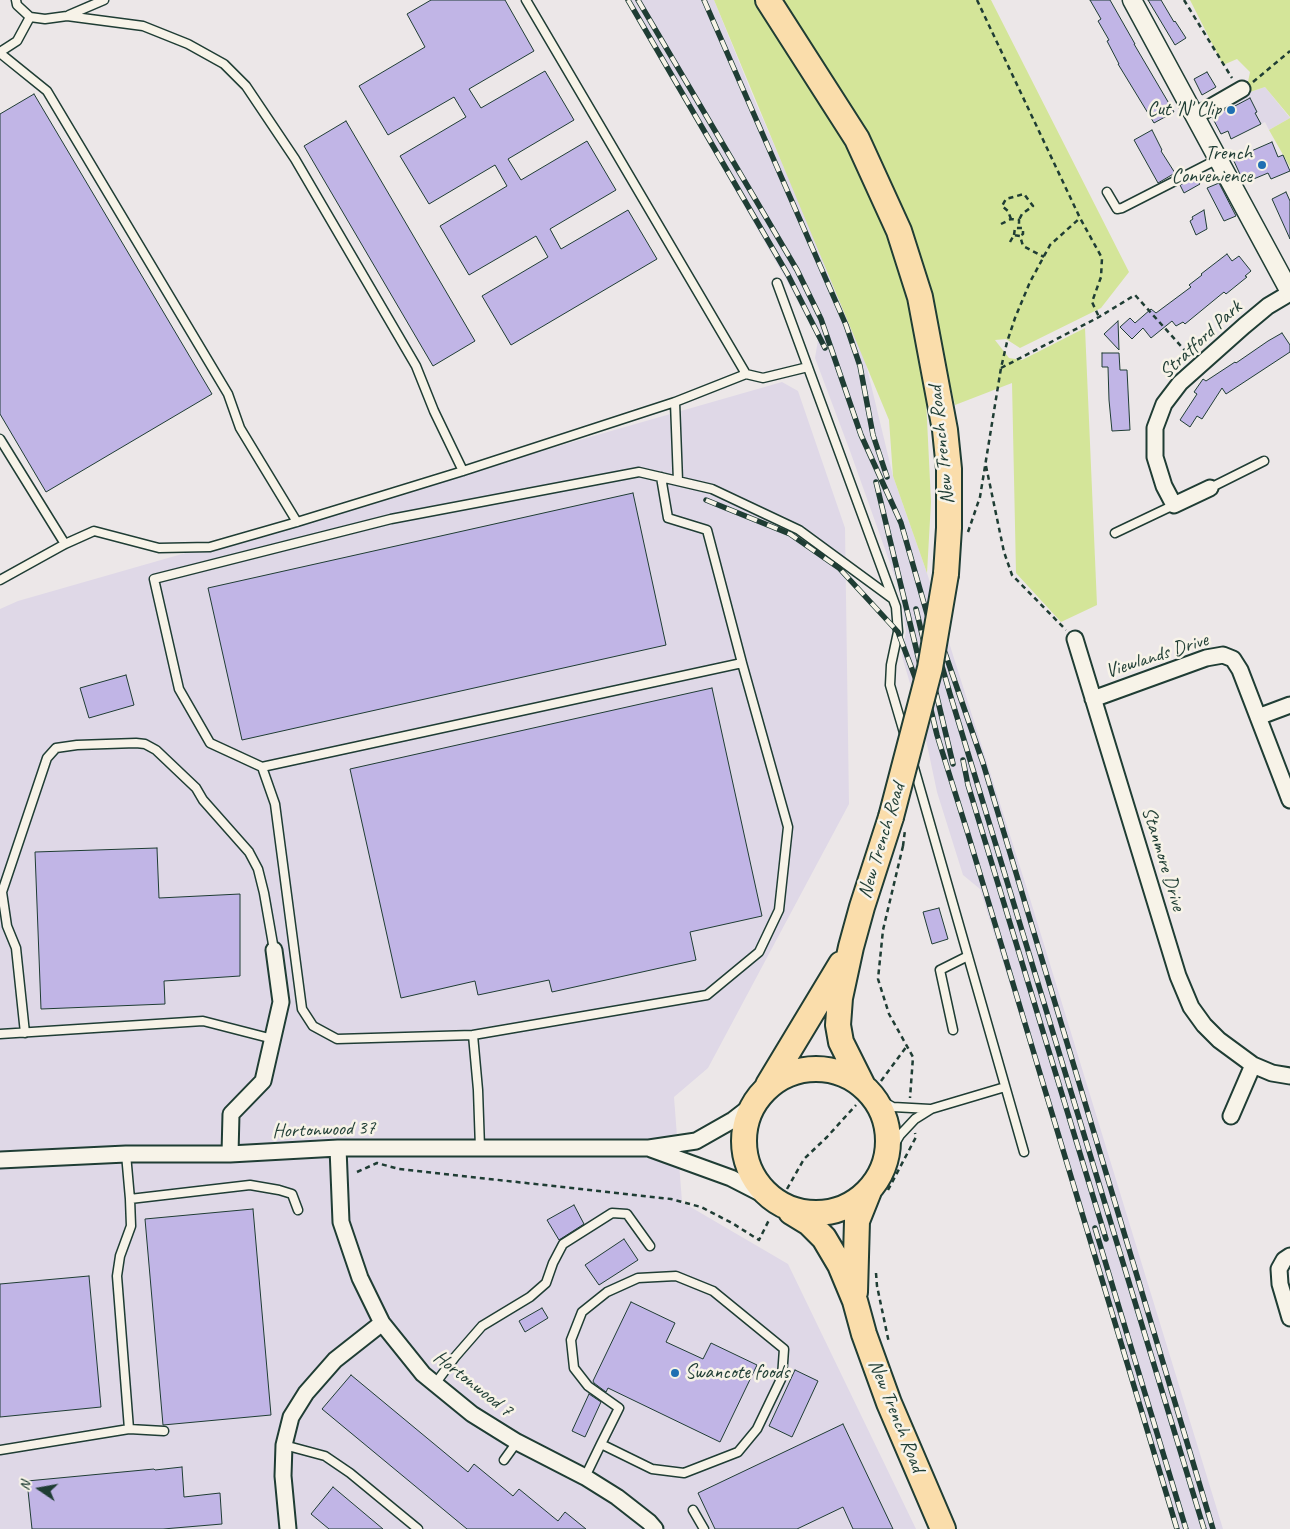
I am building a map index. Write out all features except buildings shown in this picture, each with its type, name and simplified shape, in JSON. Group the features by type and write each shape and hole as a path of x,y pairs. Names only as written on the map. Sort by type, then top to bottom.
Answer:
{"highway":[{"name":"New Trench Road","path":"768,0 856,139 899,231 920,297 943,420 949,470 949,528 946,574 930,668 891,817 851,947 840,998 838,1025 841,1042 868,1092 881,1108 889,1141 887,1156"},
{"name":"New Trench Road","path":"851,947 759,1097 746,1123 744,1140 745,1158 758,1186 776,1203 809,1223 824,1238 840,1266 855,1301 864,1334 890,1403 943,1529"},
{"path":"759,1097 775,1081 794,1072 819,1068 847,1075 868,1092"},
{"path":"776,1203 799,1212 815,1214 840,1210 878,1191 887,1156"},
{"name":"New Trench Road","path":"855,1301 857,1221 878,1191"}],"street":[{"path":"1132,0 1290,293"},
{"path":"1195,116 1242,89"},
{"name":"Stratford Park","path":"1174,505 1164,486 1155,456 1155,428 1164,404 1180,383 1198,366 1268,306 1290,293"},
{"path":"1174,505 1210,488"},
{"name":"Stanmore Drive","path":"1075,639 1178,976 1191,1007 1204,1025 1219,1040 1253,1065 1272,1073 1290,1076"},
{"name":"Viewlands Drive","path":"1093,699 1206,658 1223,656 1233,659 1240,670 1290,800"},
{"path":"1258,717 1290,705"},
{"path":"230,1154 231,1114 263,1081 281,1002 274,950"},
{"path":"1231,1116 1253,1065"},
{"name":"Hortonwood 37","path":"0,1160 126,1154 230,1154 338,1148 649,1148 696,1140 733,1120 759,1097"},
{"name":"Hortonwood 7","path":"338,1148 341,1222 360,1278 382,1323 423,1374 472,1414 517,1442 584,1477 617,1497 655,1529"},
{"name":"Hortonwood 37","path":"649,1148 731,1178 776,1203"},
{"path":"1290,1256 1284,1260 1279,1270 1280,1284 1290,1318"},
{"path":"288,1529 282,1476 284,1445 291,1417 306,1393 335,1360 382,1323"}],"lane":[{"path":"16,0 18,5 30,17 44,19 67,16 143,26 188,44 224,64 246,86 295,159 416,366 434,411 463,471"},
{"path":"67,16 104,0"},
{"path":"526,0 746,374"},
{"path":"30,17 17,41 0,53 47,91 228,394 240,428 297,522"},
{"path":"1107,192 1117,209 1122,208 1218,159"},
{"path":"777,283 896,607 898,632 891,665 890,685 1024,1152"},
{"path":"0,580 94,530 159,548 210,547 463,471 674,402 746,374 763,378 808,366"},
{"path":"674,402 678,481"},
{"path":"0,439 65,544"},
{"path":"1210,488 1264,461"},
{"path":"742,663 262,767 210,743 179,689 154,579 391,519 639,472 712,490 799,530 893,599"},
{"path":"262,767 274,804 302,1009 313,1026 337,1039 473,1035 707,995 759,952 779,910 788,827 707,530 668,518 661,477"},
{"path":"1115,533 1174,505"},
{"path":"25,1033 16,948 7,926 2,892 47,758 56,748 77,745 136,743 145,744 156,750 196,788 203,800 249,852 258,869 274,950"},
{"path":"953,1030 940,970 968,956"},
{"path":"0,1034 203,1021 273,1039"},
{"path":"473,1035 478,1090 480,1148"},
{"path":"868,1092 893,1108 931,1109 1005,1087"},
{"path":"887,1156 900,1135 913,1121 931,1109"},
{"path":"126,1154 131,1226 120,1256 117,1276 129,1429"},
{"path":"130,1199 250,1185 292,1194 298,1210"},
{"path":"435,1384 482,1326 530,1297 546,1283 553,1263 563,1244 603,1218 612,1213 627,1214 650,1246"},
{"path":"584,1477 619,1408 588,1386 574,1368 571,1340 582,1312 607,1292 638,1278 676,1276 713,1291 784,1349 782,1377 757,1430 738,1452 684,1473 652,1469 601,1444"},
{"path":"0,1450 129,1429 164,1431"},
{"path":"504,1460 517,1442"},
{"path":"284,1445 325,1456 350,1473 418,1529"},
{"path":"694,1510 704,1529"}],"path":[{"path":"977,0 1080,218 1102,258 1101,277 1092,302 1099,316"},
{"path":"1184,0 1228,72 1242,89 1247,87 1290,51"},
{"path":"1011,219 1008,211 1002,206 1006,199 1024,194 1033,206 1022,214 1019,220 1019,228"},
{"path":"968,532 980,497 1001,368 1007,342 1021,301 1050,245 1080,218"},
{"path":"1001,224 1011,219 1019,220"},
{"path":"1010,242 1015,228 1019,228"},
{"path":"1019,228 1023,228 1023,234 1020,236"},
{"path":"1014,235 1020,236"},
{"path":"1020,236 1023,246 1044,257"},
{"path":"1001,368 1135,295 1198,366"},
{"path":"986,464 1004,552 1012,575 1075,639"},
{"path":"903,846 883,930 878,978 889,1014 913,1057 910,1096 912,1109"},
{"path":"357,1172 377,1163 399,1169 671,1199 701,1207 759,1240 776,1203 804,1158 868,1092 907,1046"},
{"path":"878,1191 916,1137 913,1121"},
{"path":"875,1267 889,1344"}],"shaded area":[{"path":"626,0 714,0 754,99 844,304 866,364 893,476 927,573 1027,889 1223,1529 1175,1529 980,889 963,875 937,792 925,735 902,656 906,631 897,583 815,358 818,340 787,281"},
{"path":"1265,87 1290,118 1269,130 1265,122 1257,126 1250,112 1234,128 1221,134 1211,115 1232,105 1250,92"},
{"path":"782,382 798,391 845,528 849,804 708,1068 674,1097 682,1202 788,1264 916,1529 0,1529 0,609 18,601"}],"green space":[{"path":"714,0 756,0 810,85 855,162 885,223 908,290 926,399 931,502 927,573 893,476 889,420"},
{"path":"781,0 991,0 1129,272 1101,308 1020,348 1006,339 995,340 1009,358 1022,360 1085,328 1097,605 1061,622 1016,573 1012,383 955,405 925,277 902,207 829,72"},
{"path":"1190,0 1290,0 1290,117 1265,87 1250,92 1247,87 1250,72 1237,59 1223,65"},
{"path":"1290,118 1290,167 1269,130"}],"railway":[{"path":"628,0 788,275 825,348"},
{"path":"638,0 797,270 821,319 861,435 901,523 950,694 1204,1529"},
{"path":"704,0 846,325 860,366 873,435 887,477"},
{"path":"876,482 937,735 1177,1529"},
{"path":"706,500 790,534 839,568 898,632 921,693"},
{"path":"916,609 953,764"},
{"path":"944,650 983,763 1213,1529"},
{"path":"963,760 968,785 1106,1239"},
{"path":"1095,1228 1186,1529"}],"place":[{"name":"Cut 'N' Clip","path":"1231,110"},
{"name":"Trench Convenience","path":"1262,165"},
{"name":"Swancote foods","path":"675,1373"}]}
